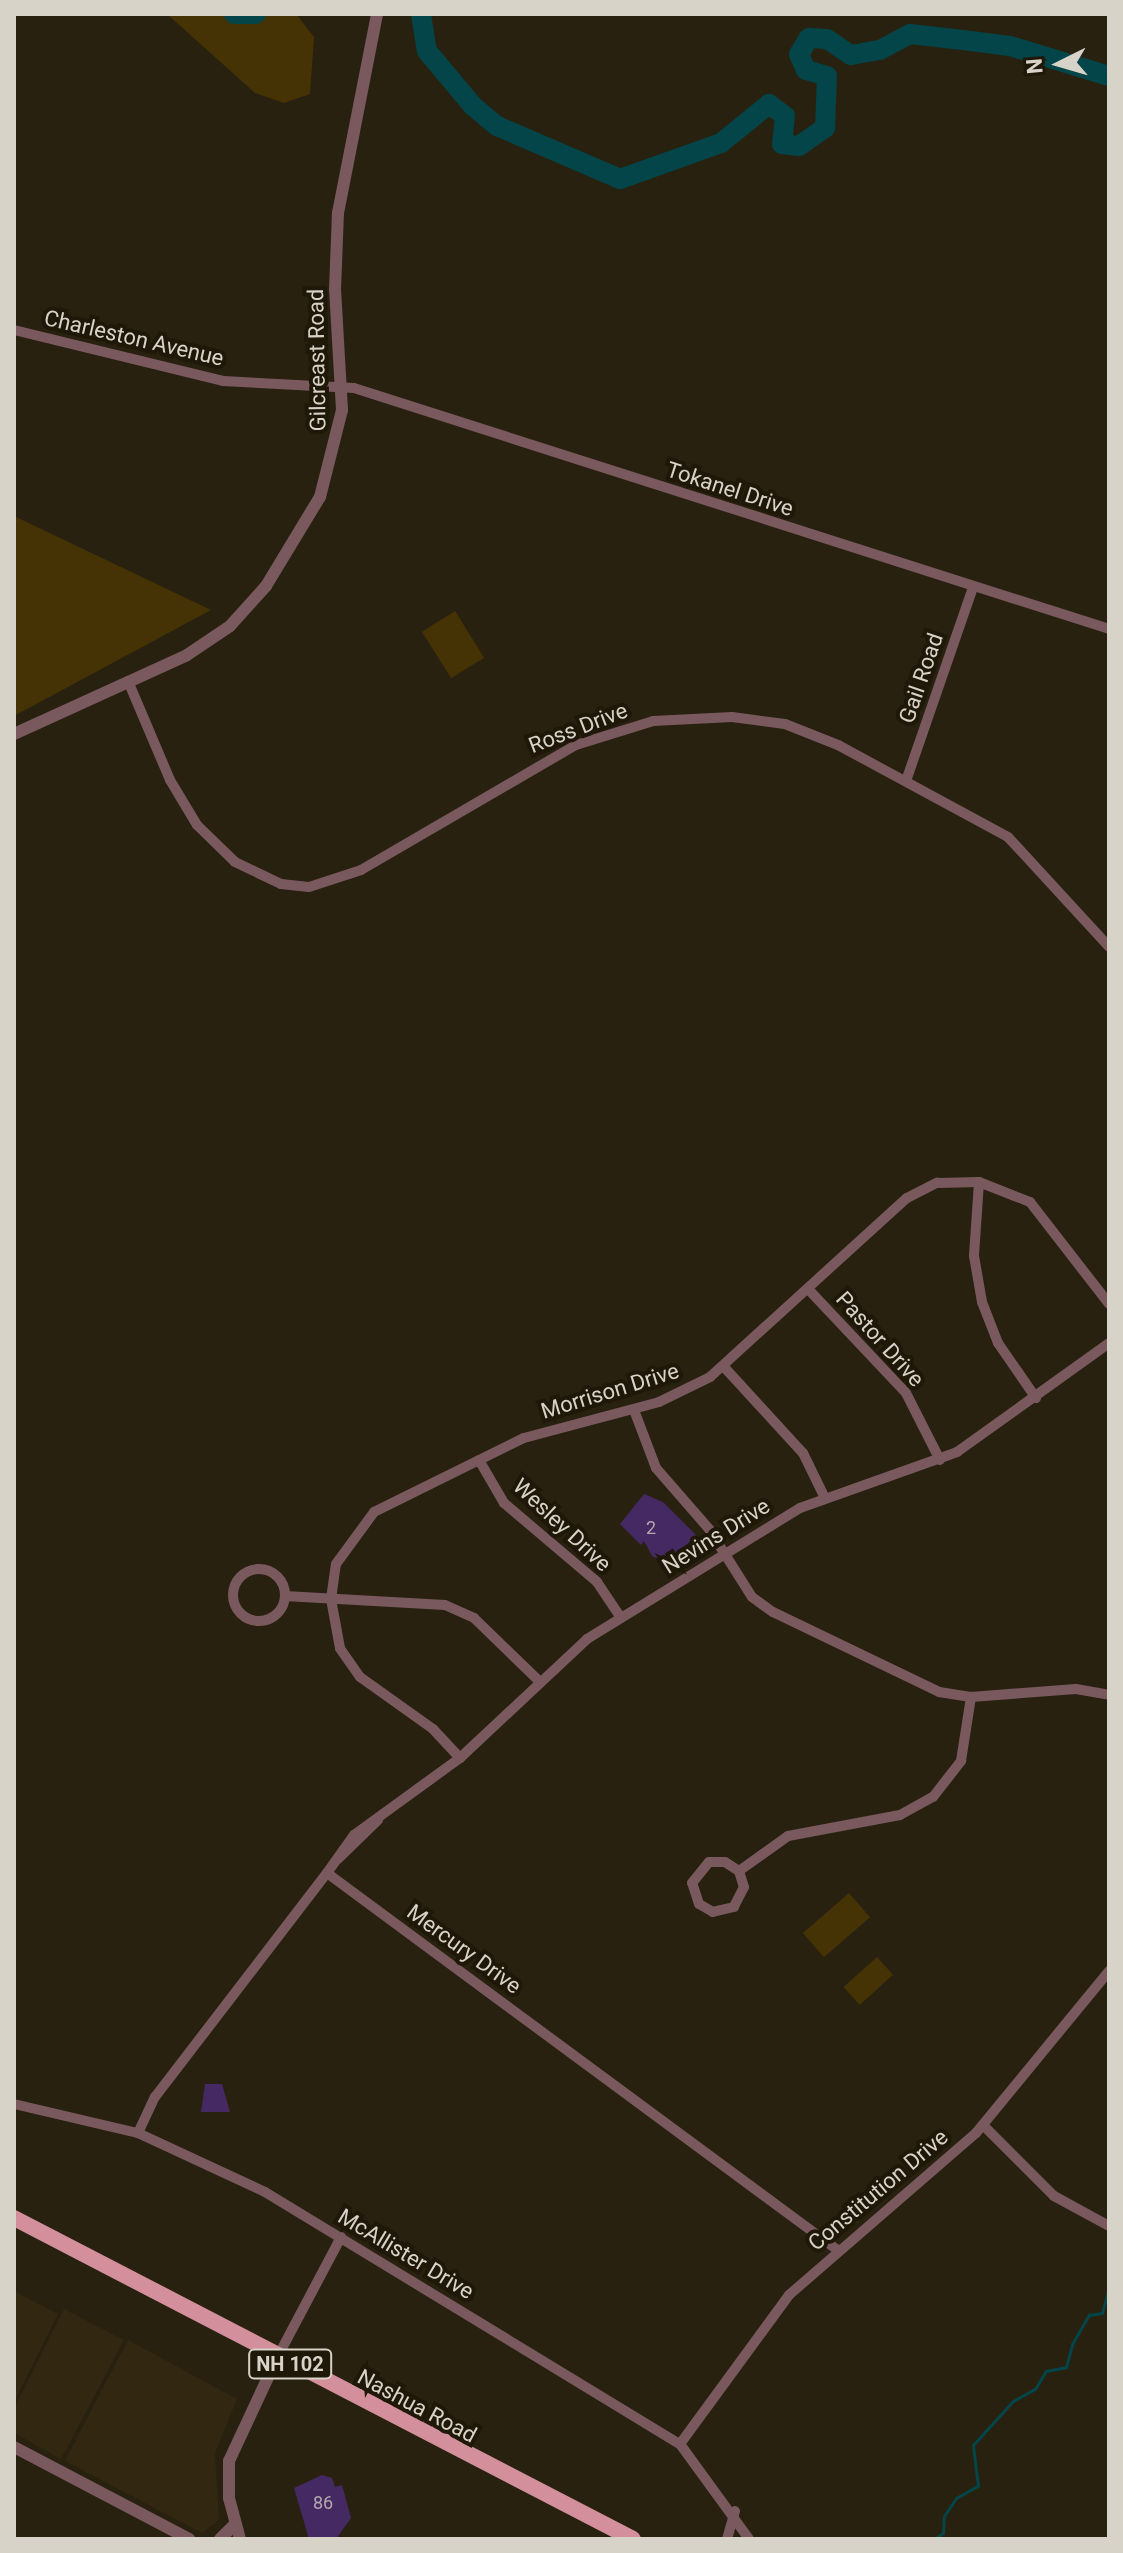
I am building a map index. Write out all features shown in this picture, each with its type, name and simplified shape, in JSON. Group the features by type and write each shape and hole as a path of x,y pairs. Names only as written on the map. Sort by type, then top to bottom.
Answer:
{"main road":[{"name":"Nashua Road","path":"14,2218 277,2358 633,2539"}],"street":[{"name":"Gilcreast Road","path":"14,734 209,641 266,586 331,471 340,386 338,213 377,14"},
{"name":"Charleston Avenue","path":"14,330 223,381 340,386"},
{"name":"Tokanel Drive","path":"340,386 1109,629"},
{"name":"Gail Road","path":"906,781 973,588"},
{"name":"Ross Drive","path":"128,681 170,780 197,825 235,862 281,884 336,881 529,768 653,721 706,716 785,724 906,781 1020,846 1109,947"},
{"path":"979,1182 974,1217 985,1312 1036,1398"},
{"name":"Morrison Drive","path":"460,1758 346,1661 331,1599 336,1564 364,1521 524,1438 634,1410 725,1368 907,1198 937,1183 979,1182 1007,1189 1037,1208 1109,1304"},
{"name":"Pastor Drive","path":"809,1290 906,1393 940,1460"},
{"name":"Nevins Drive","path":"327,1873 354,1835 460,1758 538,1680 621,1618 824,1496 940,1460 1036,1398 1109,1343"},
{"path":"725,1368 803,1453 824,1496"},
{"path":"634,1410 649,1458 725,1553 752,1597 773,1612 916,1685 971,1697 1076,1689 1109,1695"},
{"name":"Wesley Drive","path":"479,1460 504,1503 597,1582 621,1618"},
{"path":"262,1570 277,1577 285,1596 276,1615 262,1621 242,1615 234,1596 242,1576 262,1570"},
{"path":"285,1596 402,1600 445,1605 474,1618 538,1680"},
{"path":"739,1871 788,1836 900,1815 933,1797 961,1761 971,1697"},
{"path":"725,1862 739,1871 744,1887 734,1907 713,1912 699,1904 692,1883 704,1864 725,1862"},
{"path":"138,2133 155,2097 327,1873"},
{"name":"Mercury Drive","path":"327,1873 836,2249"},
{"name":"Constitution Drive","path":"680,2444 771,2315 836,2249 920,2185 983,2125 1109,1971"},
{"name":"McAllister Drive","path":"14,2104 138,2133 231,2174 341,2237 680,2444 735,2511 749,2539"},
{"path":"983,2125 1054,2196 1109,2226"},
{"path":"240,2539 227,2487 232,2447 341,2237"},
{"path":"14,2447 189,2539"},
{"path":"727,2539 735,2511"},
{"path":"220,2539 235,2524"}],"shaded area":[{"path":"167,14 296,14 314,37 310,94 284,103 255,93"},
{"path":"14,516 211,610 14,716"},
{"path":"455,611 484,658 451,678 422,632"},
{"path":"849,1893 870,1917 824,1957 803,1933"},
{"path":"877,1957 893,1975 860,2005 844,1987"},
{"path":"14,2291 58,2314 14,2402"},
{"path":"64,2309 124,2340 61,2459 14,2433 14,2409"},
{"path":"128,2340 237,2399 215,2453 219,2520 202,2533 65,2461"}],"building":[{"path":"644,1494 663,1502 696,1535 669,1563 652,1556 644,1541 641,1545 620,1524"},
{"path":"205,2084 222,2084 230,2112 201,2112"},
{"path":"322,2475 332,2478 335,2487 342,2485 351,2518 336,2539 309,2539 294,2488"}],"waterway":[{"path":"234,14 256,14"},
{"path":"421,14 427,51 473,106 497,126 620,179 721,143 769,104 785,116 782,144 799,146 825,128 827,76 806,70 799,54 809,38 827,39 851,55 880,50 910,34 963,40 1010,46 1109,76"},
{"path":"934,2539 943,2533 944,2516 956,2498 978,2486 973,2445 1013,2401 1035,2389 1046,2371 1066,2367 1072,2344 1089,2315 1102,2313 1109,2286"}]}
